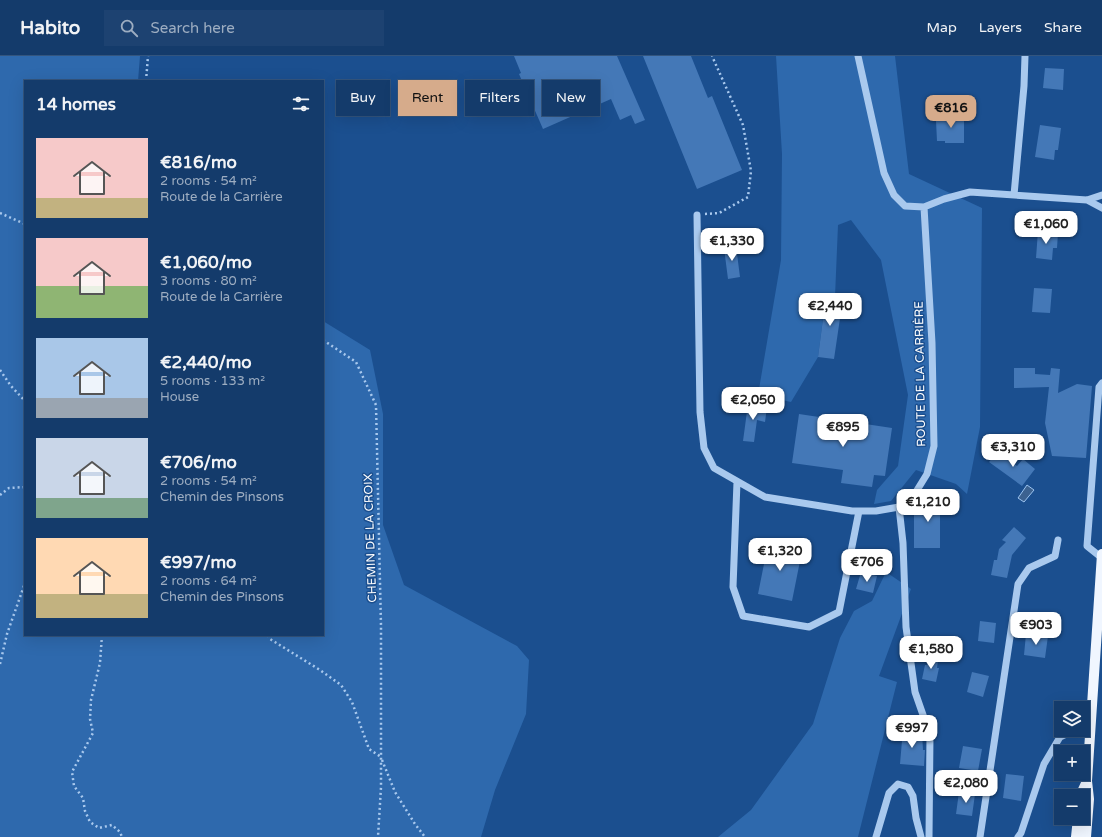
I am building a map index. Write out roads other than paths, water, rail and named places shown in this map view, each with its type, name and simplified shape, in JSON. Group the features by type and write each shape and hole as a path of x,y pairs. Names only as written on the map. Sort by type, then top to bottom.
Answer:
{"main road":[{"path":"1090,733 1102,554"},
{"path":"1083,789 1087,781"},
{"path":"1086,837 1089,799 1087,781"},
{"path":"1076,837 1077,825"}],"street":[{"path":"858,56 884,173 894,195 905,206 924,207 944,199 970,192 1087,200 1102,195"},
{"path":"1014,195 1024,86 1025,56"},
{"path":"1087,200 1102,208"},
{"name":"ROUTE DE LA CARRIÈRE","path":"697,215 700,412 704,448 714,468 765,498 858,511 876,511 899,507 911,500 927,474 934,446 932,343 924,207"},
{"path":"1102,383 1099,387 1087,546 1102,558"},
{"path":"737,482 733,587 743,616 808,627 839,612 858,511"},
{"path":"899,507 903,543 906,627 915,692 930,735 929,837"},
{"path":"980,837 1018,584 1030,568 1055,556 1058,540"},
{"path":"1018,837 1021,834 1044,764 1060,737"},
{"path":"876,837 889,793 898,784 908,787 913,796 916,818 921,837"}]}
